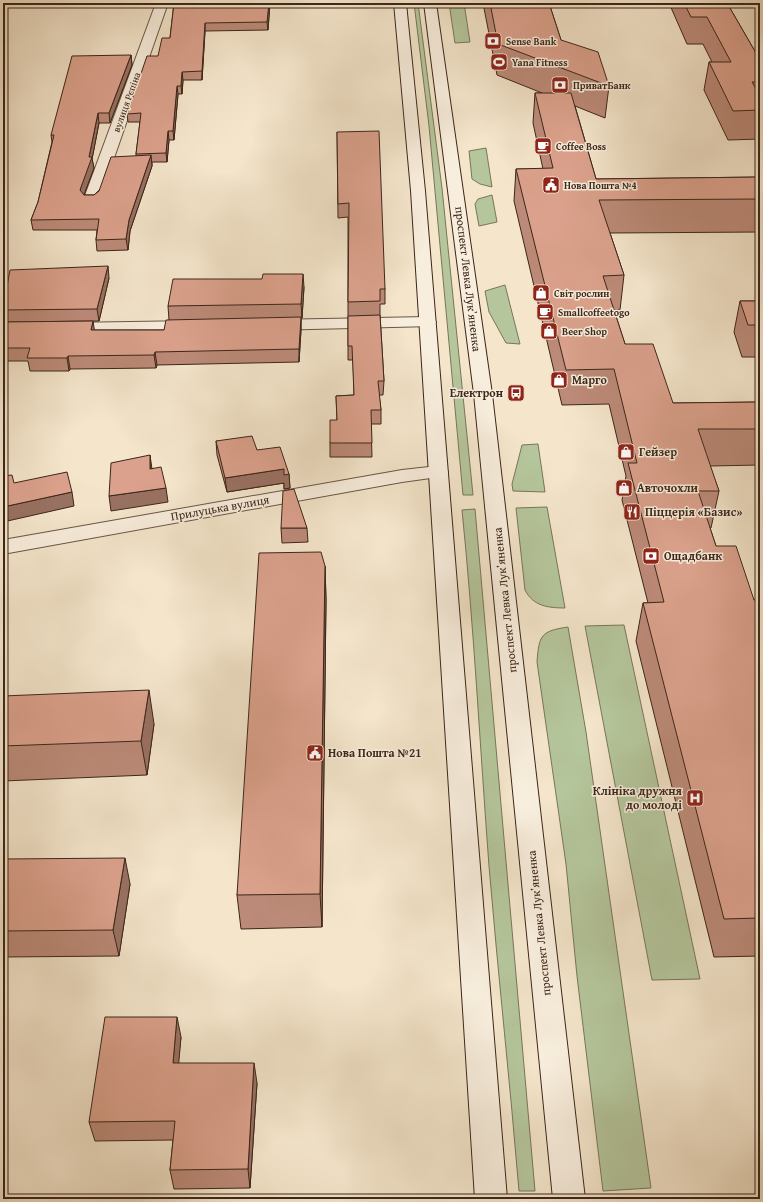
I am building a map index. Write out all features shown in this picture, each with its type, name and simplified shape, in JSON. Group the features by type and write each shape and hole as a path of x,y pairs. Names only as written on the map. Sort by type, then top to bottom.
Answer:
{"main road":[{"name":"вулиця Рєпіна","path":"91,201 162,3"},
{"path":"400,3 418,191 492,1199"},
{"name":"проспект Левка Лукʼяненка","path":"430,3 483,394 569,1199"},
{"path":"255,325 427,322"},
{"path":"3,329 208,326"},
{"name":"Прилуцька вулиця","path":"3,547 402,476 438,472"}],"green space":[{"path":"414,3 418,3 442,188 473,495 463,495 429,126"},
{"path":"449,3 464,3 470,42 455,43"},
{"path":"486,148 492,187 480,184 472,179 469,151"},
{"path":"492,195 497,222 479,226 475,204 478,199"},
{"path":"505,285 520,344 506,343 489,312 485,291"},
{"path":"538,444 545,492 513,491 512,484 522,445"},
{"path":"547,507 565,608 547,607 537,603 532,600 525,590 516,508"},
{"path":"475,509 535,1191 519,1191 493,907 462,510"},
{"path":"624,625 700,979 652,980 585,626"},
{"path":"568,627 586,732 651,1188 603,1191 577,976 566,864 537,662 539,646 543,636 552,630"}],"building":[{"path":"174,3 269,3 267,22 205,23 202,71 182,72 181,86 177,86 173,131 168,131 166,153 136,154 141,113 127,114 147,56 158,56 162,38 170,38"},
{"path":"490,3 549,3 561,40 598,52 609,86 498,44"},
{"path":"684,3 727,3 760,60 760,82 752,82 760,96 760,110 733,111 709,62 731,62 707,17 691,17"},
{"path":"131,55 109,113 98,113 89,157 92,157 80,190 84,195 94,195 99,191 111,157 151,155 129,220 126,239 96,240 99,219 31,220 38,202 54,135 51,135 72,56"},
{"path":"535,93 571,93 596,179 760,177 760,199 599,200 624,275 603,276 625,344 653,344 673,403 760,402 760,429 698,429 719,491 698,491 716,546 736,546 754,600 760,600 760,918 724,919 643,603 664,602 628,463 637,463 614,369 566,370 516,169 553,168"},
{"path":"379,131 385,289 380,289 380,301 348,302 349,203 338,204 337,132"},
{"path":"108,266 97,309 3,310 10,270"},
{"path":"263,274 303,274 301,304 168,306 173,279 262,279"},
{"path":"740,301 760,301 760,325 748,325"},
{"path":"380,315 384,381 378,381 381,410 371,410 372,443 330,443 330,420 337,420 336,396 354,395 352,346 348,346 348,316"},
{"path":"301,317 299,349 155,352 154,355 27,358 30,348 3,348 3,322 93,321 91,330 164,330 166,320"},
{"path":"252,436 257,450 280,447 289,474 284,475 284,469 225,478 216,441"},
{"path":"150,455 150,469 161,467 166,488 109,496 111,463"},
{"path":"67,472 72,492 3,507 3,476 12,475 14,483"},
{"path":"294,489 307,528 281,528 283,491"},
{"path":"321,552 325,566 320,894 237,895 259,553"},
{"path":"149,690 141,741 3,746 3,696"},
{"path":"125,858 113,930 3,931 3,859"},
{"path":"105,1017 177,1017 173,1063 254,1063 248,1169 170,1170 175,1121 89,1122"}],"place":[{"name":"Sense Bank","path":"493,41"},
{"name":"Yana Fitness","path":"499,62"},
{"name":"ПриватБанк","path":"560,85"},
{"name":"Coffee Boss","path":"543,146"},
{"name":"Нова Пошта №4","path":"551,185"},
{"name":"Світ рослин","path":"541,293"},
{"name":"Smallcoffeetogo","path":"545,312"},
{"name":"Beer Shop","path":"549,331"},
{"name":"Марго","path":"559,380"},
{"name":"Електрон","path":"516,393"},
{"name":"Гейзер","path":"626,452"},
{"name":"Авточохли","path":"624,488"},
{"name":"Піццерія «Базис»","path":"632,512"},
{"name":"Ощадбанк","path":"651,556"},
{"name":"Нова Пошта №21","path":"315,753"},
{"name":"Клініка дружня до молоді","path":"695,798"}]}
